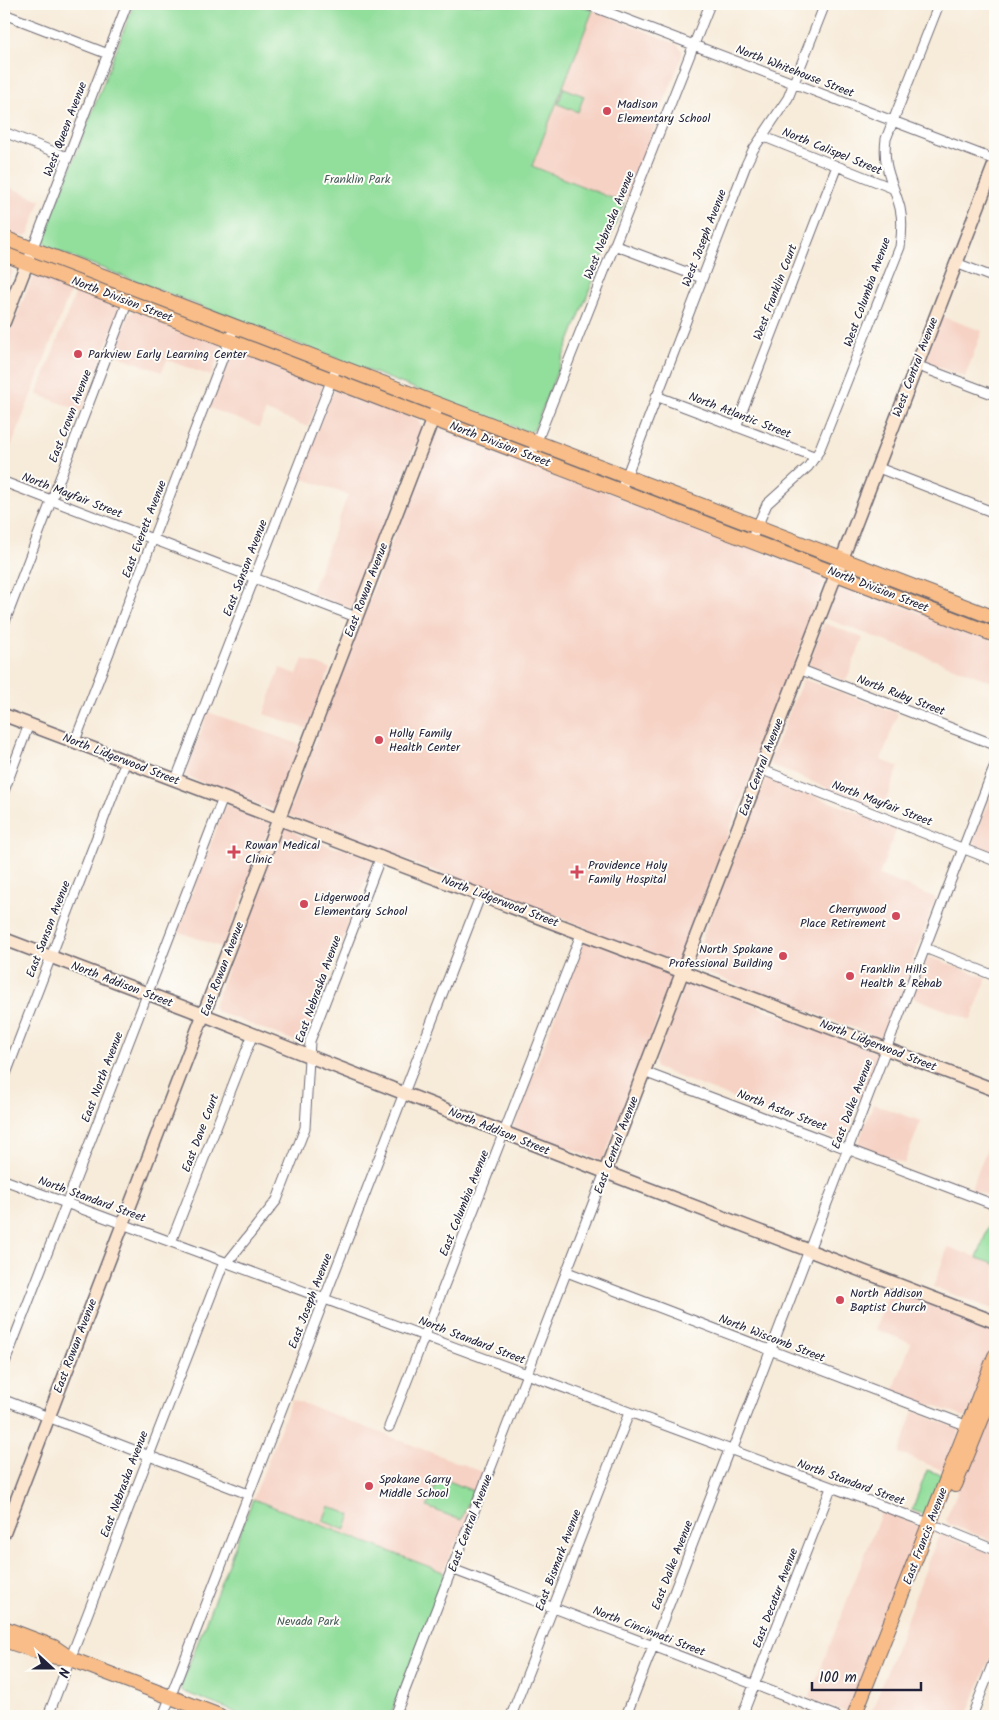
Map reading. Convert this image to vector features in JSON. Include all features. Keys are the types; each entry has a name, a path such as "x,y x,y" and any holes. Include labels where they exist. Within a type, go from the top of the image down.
{"main road":[{"name":"North Division Street","path":"4,238 995,618"},
{"name":"North Division Street","path":"4,254 836,572 995,635"},
{"name":"East Francis Avenue","path":"864,1716 935,1526 968,1426 995,1356"},
{"name":"East Francis Avenue","path":"854,1716 995,1386"},
{"path":"4,1628 54,1646 70,1659"},
{"path":"4,1640 51,1656 70,1659 220,1716"}],"street":[{"name":"West Queen Avenue","path":"27,263 127,4"},
{"name":"North Whitehouse Street","path":"586,4 596,6 995,161"},
{"name":"West Nebraska Avenue","path":"531,456 710,4"},
{"name":"West Joseph Avenue","path":"620,490 746,164 762,136 781,110 825,4"},
{"name":"West Columbia Avenue","path":"752,540 763,510 771,498 803,472 816,457 900,247 903,227 900,207 883,157 886,139 939,4"},
{"path":"4,14 108,54"},
{"path":"4,132 67,157"},
{"name":"North Calispel Street","path":"762,136 892,188"},
{"name":"West Central Avenue","path":"836,572 995,161"},
{"name":"West Franklin Court","path":"736,427 837,166"},
{"path":"614,245 702,278"},
{"path":"4,322 27,263"},
{"path":"956,263 995,278"},
{"name":"East Crown Avenue","path":"4,624 128,301"},
{"name":"East Everett Avenue","path":"75,741 235,326"},
{"path":"916,365 995,395"},
{"name":"East Sanson Avenue","path":"176,779 337,366"},
{"name":"North Atlantic Street","path":"656,396 816,457"},
{"name":"East Rowan Avenue","path":"4,1533 438,404"},
{"path":"876,467 995,513"},
{"name":"North Mayfair Street","path":"4,482 356,617"},
{"name":"East Central Avenue","path":"394,1716 528,1375 836,572"},
{"name":"North Ruby Street","path":"798,669 995,745"},
{"name":"North Lidgerwood Street","path":"4,715 683,970 995,1090"},
{"path":"4,791 29,724"},
{"name":"East Sanson Avenue","path":"4,1079 126,760"},
{"name":"East Dalke Avenue","path":"626,1716 770,1352 995,765"},
{"name":"North Mayfair Street","path":"760,770 995,860"},
{"name":"East North Avenue","path":"4,1365 223,798"},
{"name":"East Nebraska Avenue","path":"48,1716 225,1262 270,1212 305,1128 310,1041 381,856"},
{"name":"East Joseph Avenue","path":"162,1716 481,894"},
{"name":"East Columbia Avenue","path":"389,1428 582,932"},
{"name":"North Addison Street","path":"4,939 204,1014 505,1133 995,1322"},
{"path":"925,948 995,976"},
{"name":"East Dave Court","path":"171,1242 253,1034"},
{"name":"North Astor Street","path":"644,1072 995,1205"},
{"name":"North Standard Street","path":"4,1180 995,1550"},
{"name":"North Wiscomb Street","path":"567,1272 770,1352 968,1426"},
{"path":"4,1400 248,1494"},
{"name":"East Bismark Avenue","path":"511,1716 629,1413"},
{"name":"East Decatur Avenue","path":"742,1716 831,1488"},
{"name":"North Cincinnati Street","path":"452,1569 836,1716"},
{"path":"972,1716 995,1658"}],"shaded area":[{"name":"Madison Elementary School","path":"593,10 677,44 682,50 682,57 624,203 532,166"},
{"path":"4,185 41,200 29,233 25,236 18,236 4,231"},
{"path":"4,264 12,270 12,274 4,297"},
{"path":"39,274 72,287 4,466 4,339 15,320 31,280"},
{"name":"Parkview Early Learning Center","path":"77,289 119,306 120,309 81,411 37,394"},
{"path":"134,310 221,344 222,348 211,376 167,360 162,372 113,354 129,315"},
{"path":"941,316 982,331 965,377 929,363 926,360"},
{"path":"235,350 322,383 323,388 308,427 266,411 259,427 209,408 230,353"},
{"path":"337,388 418,419 422,428 354,605 351,608 311,593 348,495 299,477 331,395"},
{"path":"441,428 823,575 826,579 603,1161 514,1128 588,928 291,817 288,813 434,431"},
{"path":"842,583 995,641 995,683 825,618 836,587"},
{"path":"824,623 863,638 846,681 809,664"},
{"path":"303,659 330,669 307,729 264,714 280,668 297,674"},
{"path":"803,679 898,713 881,760 899,767 882,810 771,765 770,760"},
{"path":"208,712 301,745 276,809 271,809 185,776"},
{"path":"768,778 897,828 879,875 936,898 885,1035 881,1038 697,969 692,965 762,782"},
{"path":"995,785 995,853 977,846 974,840"},
{"path":"228,805 271,823 223,948 177,931 225,807"},
{"name":"Lidgerwood Elementary School","path":"282,827 290,827 298,835 335,848 345,848 373,860 342,942 338,946 314,1008 315,1015 305,1040 300,1043 216,1011 213,1007"},
{"path":"930,957 987,978 971,1020 912,997 927,959"},
{"path":"688,980 877,1052 877,1058 846,1137 838,1139 656,1068 655,1062 685,983"},
{"path":"873,1104 921,1121 904,1164 862,1147 858,1143"},
{"path":"989,1143 995,1145 995,1199 971,1189"},
{"path":"948,1247 995,1264 995,1310 933,1287"},
{"path":"891,1288 990,1328 995,1333 995,1343 971,1408 964,1417 893,1391 911,1343 875,1329"},
{"name":"Spokane Garry Middle School","path":"292,1399 485,1473 459,1540 455,1543 443,1572 253,1499"},
{"path":"995,1400 995,1542 948,1524 946,1519"},
{"path":"914,1411 960,1430 945,1471 899,1453"},
{"path":"884,1512 923,1527 851,1706 848,1710 843,1711 811,1699 810,1696 881,1513"},
{"path":"942,1534 995,1555 995,1646 967,1716 870,1716 937,1539"}],"green space":[{"name":"Franklin Park","path":"134,4 576,4 593,10 532,166 624,203 534,430 528,432 47,247 44,237"},
{"path":"564,88 584,96 578,112 558,104"},
{"path":"995,1211 995,1264 977,1258"},
{"path":"927,1470 942,1475 926,1515 912,1510"},
{"path":"439,1477 473,1491 461,1520 427,1507"},
{"name":"Nevada Park","path":"253,1499 443,1572 444,1579 390,1716 245,1716 182,1691 181,1686"},
{"path":"329,1506 351,1515 345,1530 323,1521"}],"place":[{"name":"Madison Elementary School","path":"607,111"},
{"name":"Parkview Early Learning Center","path":"78,354"},
{"name":"Holly Family Health Center","path":"379,740"},
{"name":"Rowan Medical Clinic","path":"234,852"},
{"name":"Providence Holy Family Hospital","path":"577,872"},
{"name":"Lidgerwood Elementary School","path":"304,904"},
{"name":"Cherrywood Place Retirement","path":"896,916"},
{"name":"North Spokane Professional Building","path":"783,956"},
{"name":"Franklin Hills Health & Rehab","path":"850,976"},
{"name":"North Addison Baptist Church","path":"840,1300"},
{"name":"Spokane Garry Middle School","path":"369,1486"}]}
